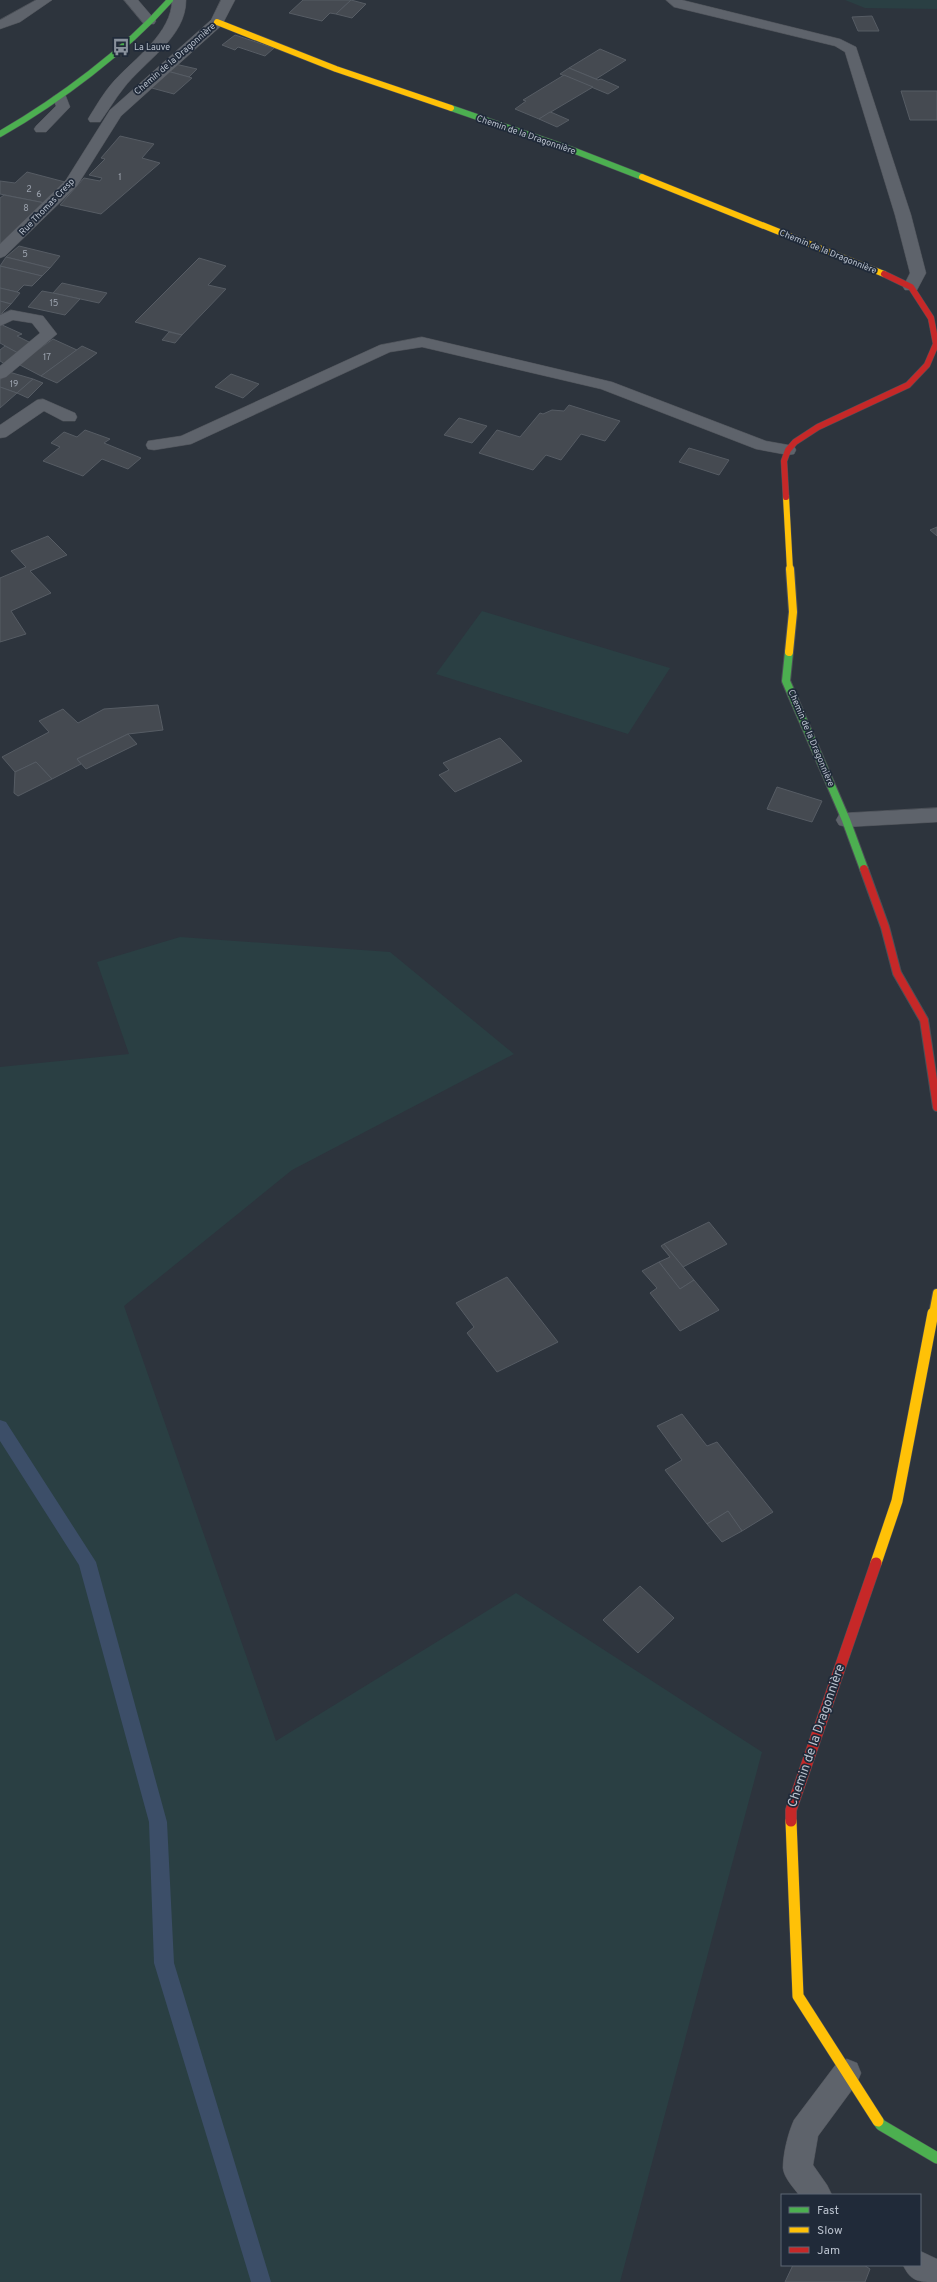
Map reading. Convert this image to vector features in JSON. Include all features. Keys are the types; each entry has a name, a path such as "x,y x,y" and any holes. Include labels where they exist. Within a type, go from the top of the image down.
{"street":[{"path":"0,25 16,19 45,0"},
{"path":"131,0 149,21"},
{"path":"0,134 60,97 121,48 163,9 170,0"},
{"name":"Chemin de la Dragonnière","path":"89,157 91,124 118,85 165,36 179,12 179,0"},
{"path":"217,22 228,0"},
{"path":"154,445 185,440 292,392 343,366 386,348 422,342 606,385 762,445 788,450 795,442 818,427 908,385 927,366 936,344 931,318 911,287 918,273 903,215 851,50 840,43 679,4 673,0"},
{"name":"Chemin de la Dragonnière","path":"89,157 115,112 217,22 336,69 570,149 877,271 911,287"},
{"path":"41,129 63,107 60,97"},
{"name":"Rue Thomas Cresp","path":"0,253 72,183 89,157"},
{"path":"0,321 11,315 37,319 48,334 0,374"},
{"path":"0,433 43,404 69,417"},
{"name":"Chemin de la Dragonnière","path":"788,450 784,461 793,612 786,680 846,820 885,927 897,973 924,1020 932,1039 937,1107"},
{"path":"846,820 937,816"},
{"name":"Chemin de la Dragonnière","path":"937,1294 897,1501 791,1810 798,1996 881,2125 937,2158"},
{"path":"816,2194 798,2169 804,2130 847,2073"},
{"path":"920,2266 937,2276"}],"green space":[{"path":"845,0 937,0 937,9 865,8"},
{"path":"482,611 670,668 628,734 436,674"},
{"path":"180,937 390,952 514,1054 292,1170 124,1306 276,1741 516,1593 762,1752 620,2282 0,2282 0,1067 129,1054 97,962"}],"building":[{"path":"303,0 351,0 336,14 330,13 322,21 289,13"},
{"path":"351,0 366,4 352,18 336,14"},
{"path":"872,16 879,31 858,31 852,17"},
{"path":"235,35 274,48 265,56 238,47 235,50 222,45"},
{"path":"600,49 626,60 596,79 569,68"},
{"path":"175,64 197,69 189,77 167,71"},
{"path":"569,68 619,87 608,94 560,74"},
{"path":"167,71 192,78 174,94 148,87"},
{"path":"564,75 593,87 539,119 515,109 526,101 523,100"},
{"path":"901,91 937,91 937,120 910,120"},
{"path":"550,112 569,120 557,127 539,119"},
{"path":"120,136 154,144 142,158 160,163 101,214 60,205 84,178 100,181 102,178 89,175 105,159 101,158"},
{"path":"27,172 65,182 45,203 0,194 0,181 15,183"},
{"path":"4,195 45,203 0,244 0,198"},
{"path":"19,246 60,256 50,268 6,257"},
{"path":"6,257 50,268 42,276 0,266"},
{"path":"199,258 226,266 208,285 226,289 182,335 135,322"},
{"path":"0,266 42,276 32,286 24,285 17,292 0,288"},
{"path":"62,283 107,293 99,303 53,293"},
{"path":"0,288 20,293 11,304 0,301"},
{"path":"42,291 80,299 65,315 28,307"},
{"path":"0,301 11,304 0,315"},
{"path":"0,324 22,334 17,336 31,343 18,353 0,343"},
{"path":"169,332 182,335 175,343 162,340"},
{"path":"53,339 77,350 41,376 18,364"},
{"path":"5,346 18,353 5,364 0,361 0,350"},
{"path":"82,346 97,353 57,383 41,376"},
{"path":"9,372 33,379 17,393 0,387 0,380"},
{"path":"231,374 259,384 243,398 215,387"},
{"path":"33,379 43,383 28,398 17,393"},
{"path":"0,387 17,393 0,408"},
{"path":"569,405 620,421 605,441 581,434 561,460 546,455 533,470 479,453 497,430 520,437 540,413 543,414 552,410 564,411"},
{"path":"459,418 487,426 472,443 444,435"},
{"path":"85,430 110,439 104,443 141,458 128,469 102,459 83,476 43,461 60,447 51,443 64,432 77,437"},
{"path":"689,448 729,460 719,475 679,462"},
{"path":"937,527 937,536 930,530"},
{"path":"48,536 67,555 30,571 51,593 11,611 26,634 0,642 0,578 26,567 11,551"},
{"path":"158,705 163,730 128,734 77,759 81,764 52,779 36,762 15,772 2,757 49,732 39,721 63,709 78,723 104,709"},
{"path":"128,734 137,744 86,769 77,759"},
{"path":"500,738 522,761 455,792 439,775 449,770 443,763"},
{"path":"36,762 52,779 18,796 14,793 15,772"},
{"path":"777,787 822,801 812,822 767,809"},
{"path":"709,1222 727,1244 683,1267 664,1244"},
{"path":"664,1244 694,1280 680,1289 659,1262 670,1257 661,1246"},
{"path":"659,1262 680,1289 694,1280 719,1310 680,1331 650,1293 657,1288 642,1271"},
{"path":"507,1277 558,1342 497,1372 467,1333 474,1327 456,1303"},
{"path":"682,1414 707,1446 717,1442 773,1512 742,1531 728,1511 707,1524 665,1470 682,1460 657,1426"},
{"path":"728,1511 742,1531 722,1542 707,1524"},
{"path":"640,1586 674,1618 638,1653 603,1620"},
{"path":"793,2266 866,2266 870,2269 865,2282 785,2282"}],"waterway":[{"path":"0,1427 87,1562 158,1822 164,1963 261,2282"}],"traffic: fast":[{"path":"0,134 52,102 84,78 146,24 170,0"},
{"path":"451,108 570,149 642,177"},
{"path":"789,652 786,681 846,820 864,869"},
{"path":"878,2121 881,2125 937,2158"}],"traffic: slow":[{"path":"217,22 336,69 451,108"},
{"path":"642,177 884,274"},
{"path":"786,497 793,612 789,652"},
{"path":"876,1563 897,1501 937,1293"},
{"path":"791,1821 798,1996 878,2121"}],"traffic: jam":[{"path":"786,497 784,461 788,450 795,442 818,427 908,385 927,365 936,344 931,318 911,287 884,274"},
{"path":"864,869 885,927 897,973 924,1020 937,1107"},
{"path":"791,1821 791,1810 876,1563"}],"place":[{"name":"La Lauve","path":"121,47"}]}
